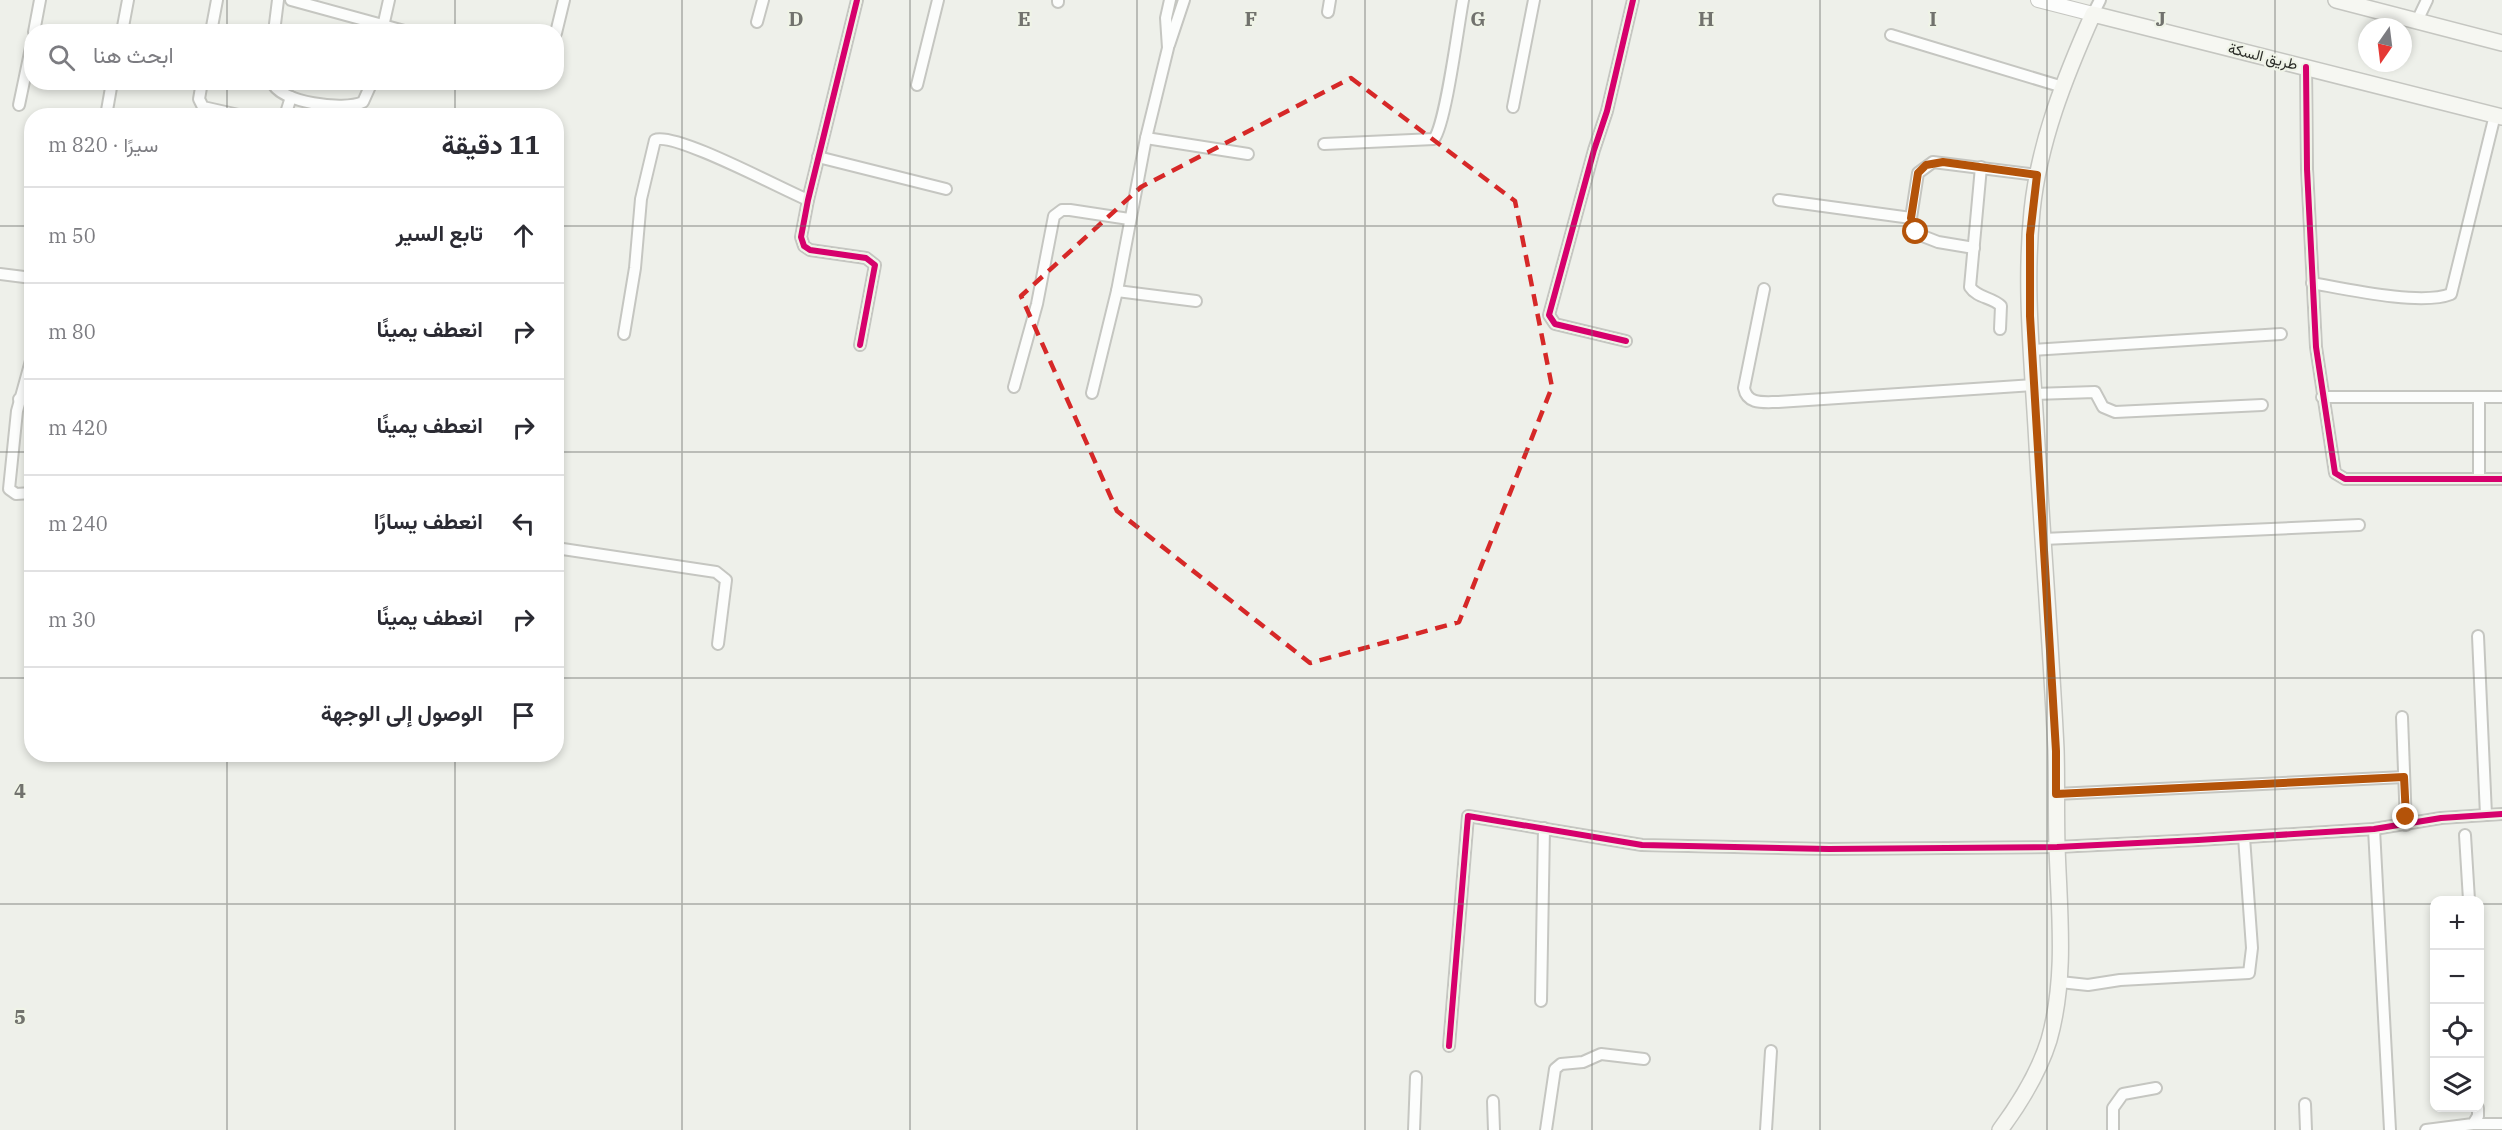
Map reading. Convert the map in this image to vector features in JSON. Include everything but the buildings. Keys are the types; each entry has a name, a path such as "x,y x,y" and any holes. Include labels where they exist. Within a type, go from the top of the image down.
{"main road":[{"path":"2336,0 2502,43"},
{"name":"طريق السكة","path":"2093,14 2499,116"},
{"path":"2000,1130 2037,1069 2049,1040 2060,982 2061,913 2057,848 2056,751 2034,390 2030,235 2037,175 2063,87 2093,14"}],"street":[{"path":"36,24 40,0"},
{"path":"124,24 128,0"},
{"path":"212,24 217,0"},
{"path":"275,24 278,0"},
{"path":"291,0 366,24"},
{"path":"383,24 389,0"},
{"path":"558,24 564,0"},
{"path":"757,22 763,0"},
{"path":"857,0 801,237 804,246 810,250 866,258 875,265 860,345"},
{"path":"917,85 938,0"},
{"path":"1168,48 1166,18 1170,0"},
{"path":"1092,393 1117,291 1146,138 1168,48 1184,0"},
{"path":"1328,12 1330,0"},
{"path":"1324,144 1434,139 1445,101 1463,0"},
{"path":"1513,107 1534,0"},
{"path":"1626,341 1555,324 1550,315 1594,150 1607,111 1633,0"},
{"path":"2038,0 2093,14 2100,0"},
{"path":"2417,21 2427,0"},
{"path":"1891,35 2063,87"},
{"path":"2306,66 2307,169 2312,283 2322,397 2334,470 2341,478 2502,479"},
{"path":"20,105 24,84"},
{"path":"107,108 111,90"},
{"path":"201,90 199,99 203,107 207,108"},
{"path":"277,90 280,94 340,108 353,107 363,102 370,90"},
{"path":"288,108 291,97"},
{"path":"2312,283 2432,298 2451,294 2499,116"},
{"path":"624,334 634,279 642,199 656,140 667,138 693,148 808,200"},
{"path":"1146,138 1248,154"},
{"path":"819,157 946,189"},
{"path":"1974,248 1925,238 1914,230 1911,218 1918,173 1926,165 1943,162 2037,175"},
{"path":"1981,167 1970,287 1975,293 2001,306 2000,329"},
{"path":"1779,200 1911,218"},
{"path":"1014,387 1037,304 1054,216 1062,210 1070,210 1129,219"},
{"path":"0,274 24,277"},
{"path":"1764,290 1744,388 1745,396 1750,399 1778,402 2034,390 2095,392 2103,407 2115,412 2262,405"},
{"path":"1117,291 1196,301"},
{"path":"2032,350 2281,334"},
{"path":"24,385 5,482 13,493 24,493"},
{"path":"2322,397 2502,398"},
{"path":"2479,397 2480,479"},
{"path":"20,399 24,399"},
{"path":"2043,539 2359,525"},
{"path":"564,549 716,572 726,580 718,644"},
{"path":"2478,636 2486,814"},
{"path":"2402,717 2406,825"},
{"path":"2056,794 2404,777"},
{"path":"1449,1046 1468,816 1590,838 1665,846 2057,848 2374,829 2441,818 2502,814"},
{"path":"1540,1001 1544,828"},
{"path":"2374,829 2390,1130"},
{"path":"2465,835 2469,896"},
{"path":"2060,982 2088,985 2120,980 2249,973 2252,948 2244,837"},
{"path":"1766,1130 1771,1051"},
{"path":"1546,1130 1555,1069 1561,1064 1583,1062 1601,1054 1644,1059"},
{"path":"1414,1130 1416,1077"},
{"path":"2113,1130 2114,1108 2123,1094 2156,1088"},
{"path":"1493,1101 1494,1130"},
{"path":"2305,1104 2306,1130"},
{"path":"2472,1124 2478,1112"},
{"path":"2426,1130 2472,1124 2502,1124"}],"highlighted area":[{"path":"1351,78 1515,201 1552,387 1459,622 1310,663 1117,511 1021,296 1141,187"}],"cycle path":[{"path":"857,0 801,237 804,246 810,250 866,258 875,265 860,345"},
{"path":"1626,341 1555,324 1549,315 1594,150 1607,111 1633,0"},
{"path":"2306,67 2307,169 2316,347 2335,473 2345,479 2502,479"},
{"path":"1449,1046 1468,816 1642,845 1829,849 2057,847 2198,840 2374,829 2441,818 2502,814"}],"route":[{"path":"1916,232 1911,218 1918,173 1926,165 1943,162 2037,175 2030,235 2030,316 2056,751 2056,794 2404,777 2406,817"}]}
